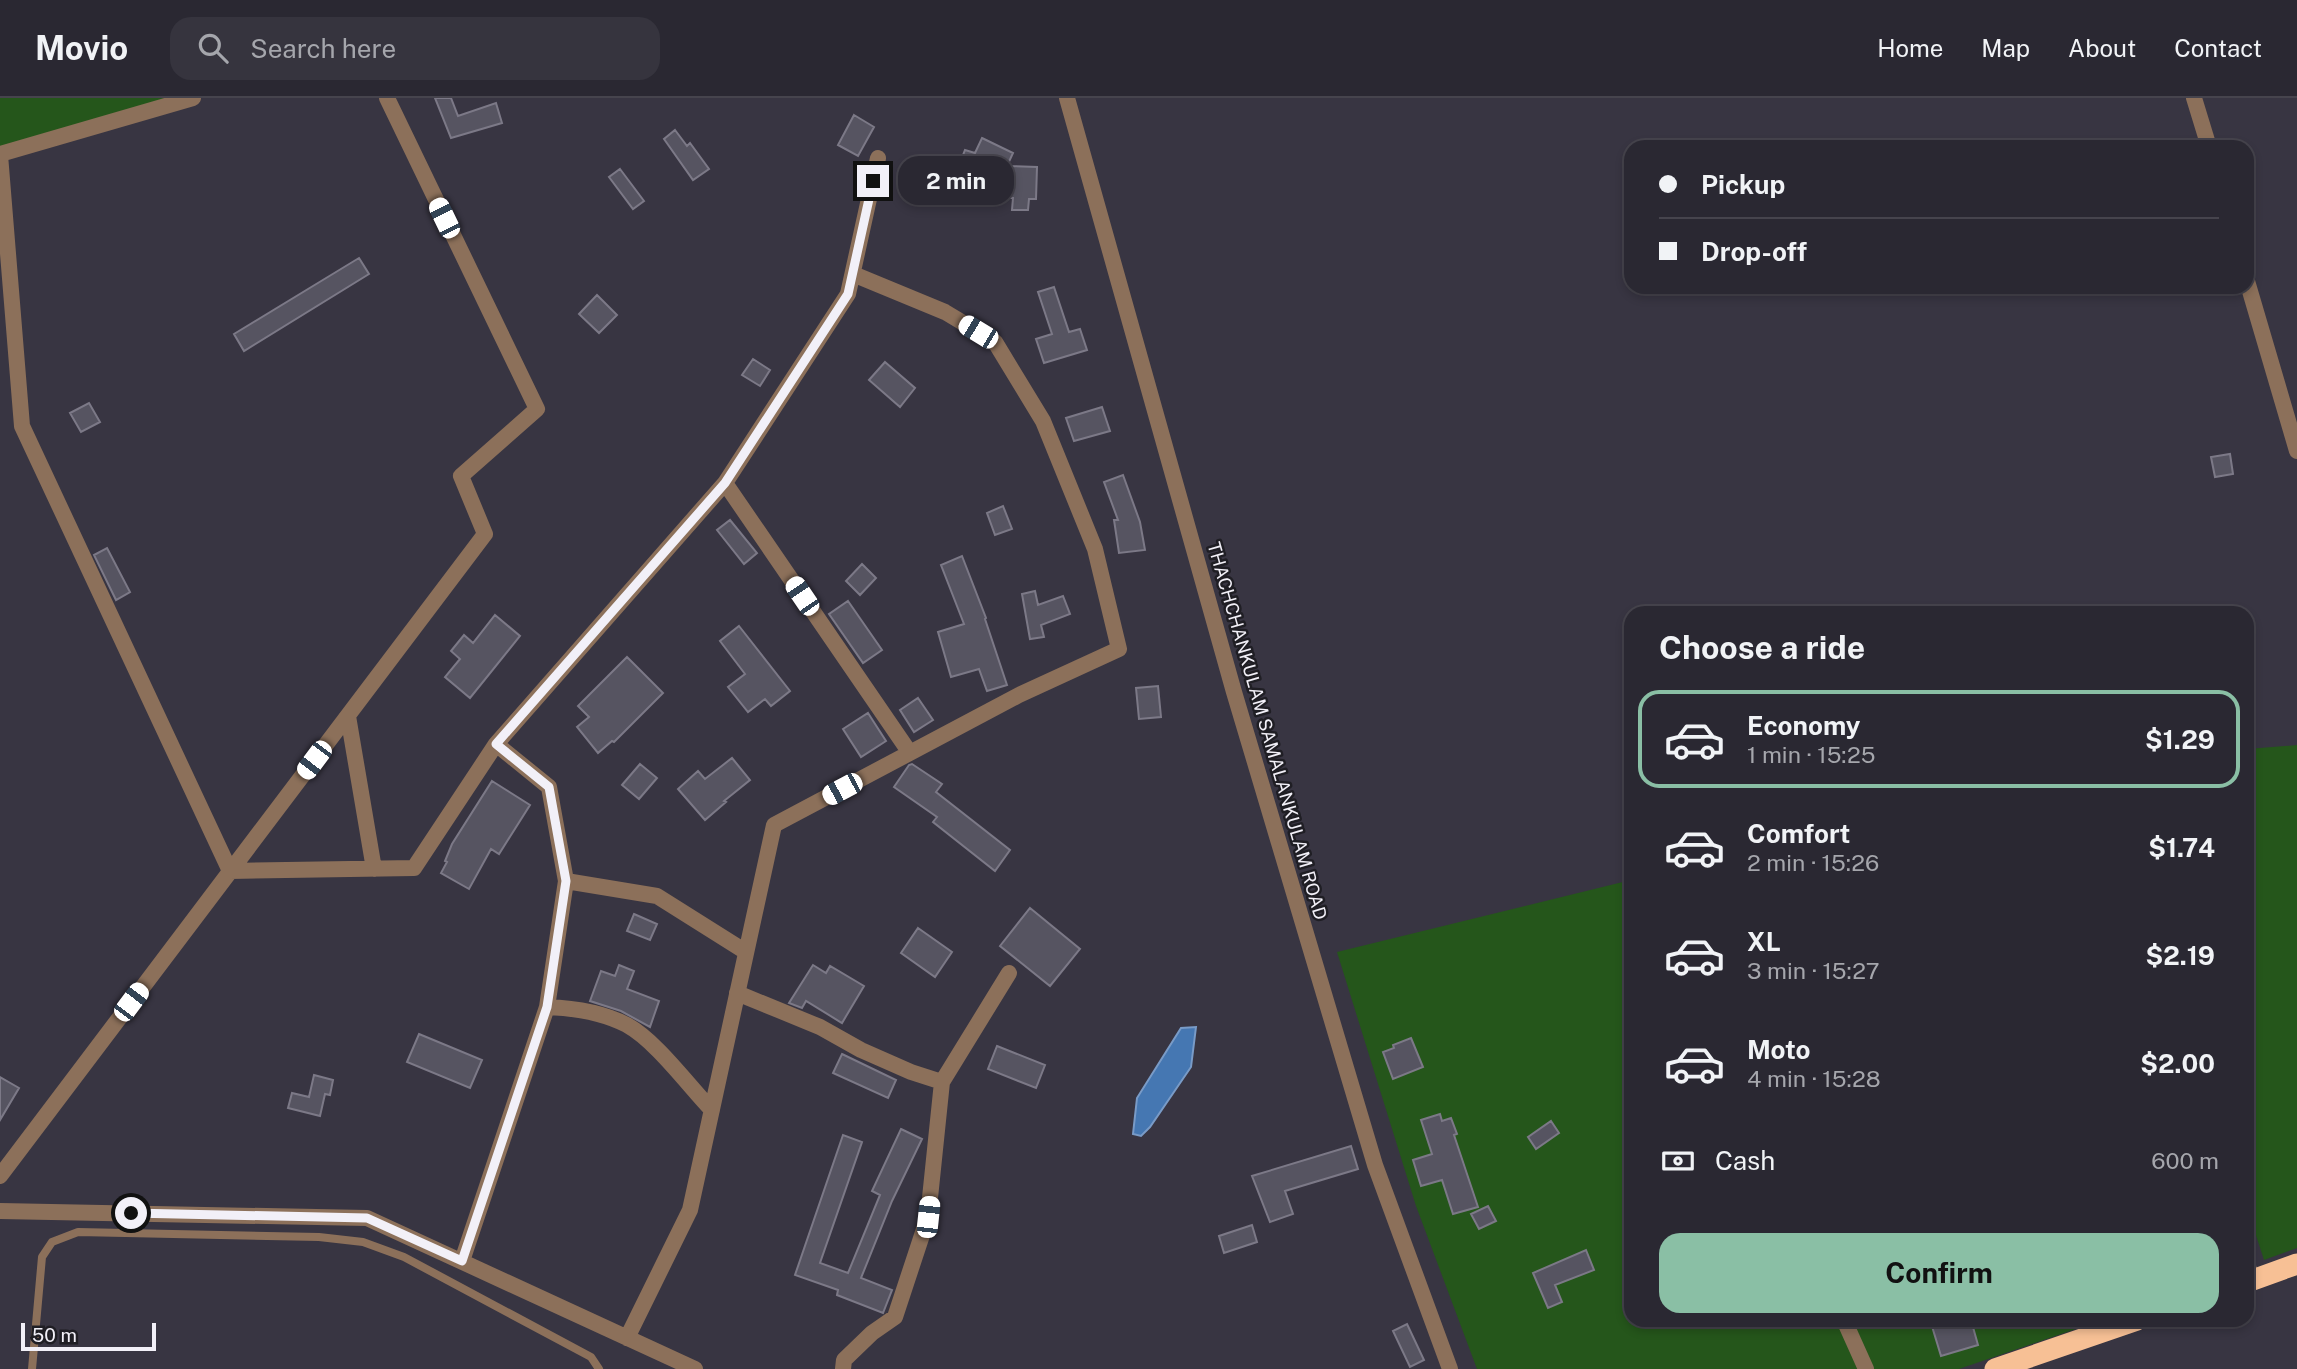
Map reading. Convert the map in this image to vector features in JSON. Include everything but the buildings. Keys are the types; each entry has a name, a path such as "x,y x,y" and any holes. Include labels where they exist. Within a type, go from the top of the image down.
{"highway":[{"path":"2254,1274 2297,1264"},
{"path":"1995,1369 2117,1327"}],"street":[{"path":"193,98 0,155 22,426 230,871"},
{"path":"0,1176 485,534 461,475 537,409 387,98"},
{"name":"THACHCHANKULAM SAMALANKULAM ROAD","path":"1067,98 1234,692 1371,1152 1450,1369"},
{"path":"2194,98 2207,140"},
{"path":"230,871 414,868 496,744 725,483 848,294 877,158"},
{"path":"627,1338 690,1210 774,825 1019,695 1119,649 1090,536 1043,421 995,342 945,312 853,274"},
{"path":"2251,294 2297,451"},
{"path":"725,483 910,753"},
{"path":"348,716 374,869"},
{"path":"462,1261 547,1007 566,881 549,787 496,744"},
{"path":"566,881 657,895 746,951"},
{"path":"843,1369 844,1360 872,1333 895,1317 928,1217 942,1082 1009,973"},
{"path":"737,993 820,1027 911,1072 942,1082"},
{"path":"547,1007 572,1008 626,1025 643,1037 712,1110"},
{"path":"0,1211 367,1218 695,1369"},
{"path":"1846,1327 1866,1369"}],"lane":[{"path":"32,1369 42,1257 52,1242 78,1232 319,1237 363,1242 404,1257 591,1357 599,1369"}],"green space":[{"path":"0,98 191,98 0,153"},
{"path":"2297,745 2297,1248 2264,1260 2254,1229 2254,748"},
{"path":"1624,882 1624,1327 2082,1327 1959,1369 1477,1369 1416,1206 1337,952"}],"water":[{"path":"1196,1027 1191,1067 1150,1127 1141,1136 1133,1134 1137,1098 1181,1028"}],"route":[{"path":"131,1213 367,1218 462,1261 547,1007 566,881 549,787 496,744 725,483 848,294 873,181"}]}
